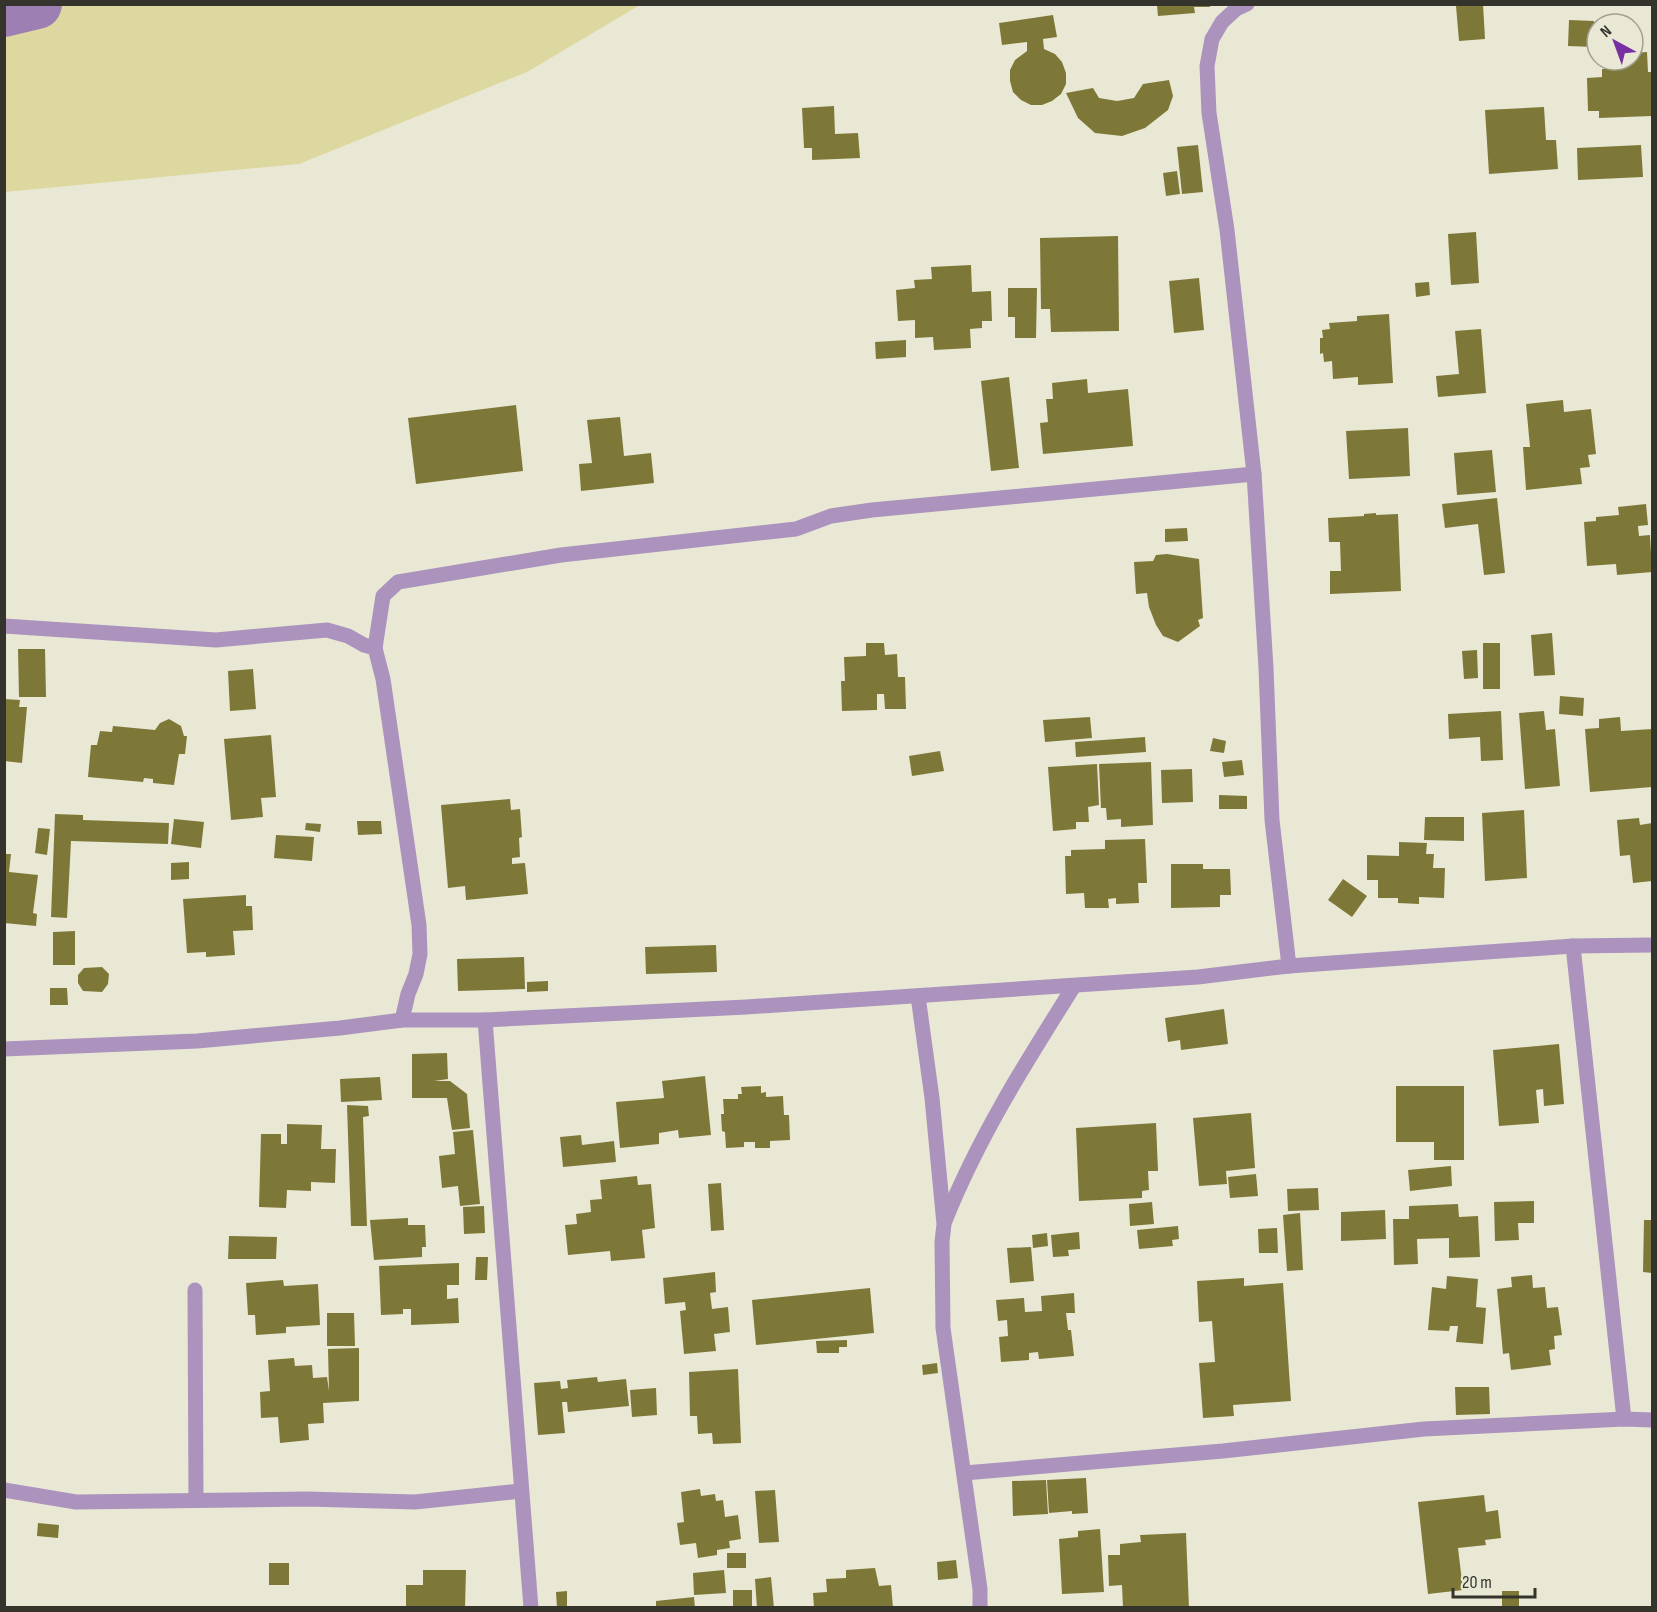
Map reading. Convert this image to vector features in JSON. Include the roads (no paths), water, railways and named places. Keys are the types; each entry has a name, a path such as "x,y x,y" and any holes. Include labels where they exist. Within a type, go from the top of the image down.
{"street":[{"path":"1247,4 1236,9 1222,22 1212,39 1207,66 1209,113 1227,230 1254,474 1266,668 1272,820 1289,966"},
{"path":"402,1020 420,954 419,925 383,679 375,648 383,596 398,582 561,555 796,529 831,516 872,510 1254,474"},
{"path":"4,626 216,640 327,630 375,648"},
{"path":"4,1049 197,1041 402,1020 485,1020 746,1007 1198,977 1289,966 1573,946 1653,945"},
{"path":"1573,946 1624,1419"},
{"path":"944,1224 974,1157 1018,1075 1074,986"},
{"path":"918,996 932,1098 944,1224 942,1242 943,1328 980,1589 980,1608"},
{"path":"485,1020 531,1608"},
{"path":"195,1290 196,1500"},
{"path":"964,1473 1223,1451 1424,1430 1624,1419 1653,1420"},
{"path":"4,1490 76,1502 306,1499 415,1502 522,1491"}],"waterway":[{"path":"4,12 37,4"}]}
